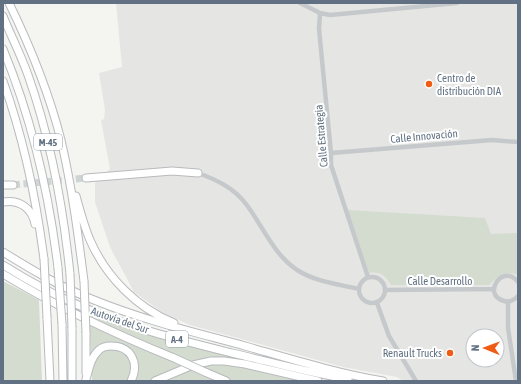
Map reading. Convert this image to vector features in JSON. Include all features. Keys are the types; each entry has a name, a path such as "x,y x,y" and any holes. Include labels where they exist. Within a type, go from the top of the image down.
{"highway":[{"path":"9,3 20,26 47,94 60,138 68,174 84,282 86,380"},
{"name":"M-45","path":"3,16 37,100 60,191 70,274 72,380"},
{"name":"M-45","path":"3,49 16,80 36,149 47,195 58,268 62,324 63,380"},
{"path":"3,81 24,148 35,195 44,259 50,380"},
{"path":"86,178 172,171 198,173"},
{"path":"68,174 90,240 100,260 111,276 141,305 167,320 200,334"},
{"path":"3,185 13,185"},
{"path":"3,202 12,201 21,204 28,209 34,217 44,259"},
{"path":"3,252 34,271 93,300 158,322 200,334 334,371 383,381"},
{"name":"Autovía del Sur","path":"3,265 78,306 126,324 270,362 330,376 362,381"},
{"name":"Autovía del Sur","path":"3,274 95,324 226,381"},
{"path":"86,380 93,357 98,350 107,346 116,346 127,350 133,358 135,371 131,381"},
{"path":"155,381 193,365 211,361 224,361 245,364 318,381"}],"street":[{"path":"300,3 320,13 330,15 456,3"},
{"name":"Calle Estrategia","path":"320,13 331,165 368,277"},
{"name":"Calle Innovación","path":"331,153 492,140 518,142"},
{"path":"198,173 218,180 233,191 246,204 282,258 297,270 317,280 359,289"},
{"path":"518,282 512,277 504,276 496,281 494,290 500,300 508,302 516,299 518,296"},
{"path":"368,277 382,279 385,284 386,290 384,297 377,303 371,303 363,299 360,294 359,289 363,279 368,277"},
{"name":"Calle Desarrollo","path":"386,290 494,290"},
{"path":"508,302 508,328 516,381"},
{"path":"377,303 389,336 416,381"}],"shaded area":[{"path":"116,3 518,3 518,381 403,381 397,377 343,367 190,325 163,313 134,292 110,247 95,202 95,183 110,169 101,120 104,119 105,110 99,73 122,67"},
{"path":"348,210 485,218 491,234 518,233 518,275 509,273 502,275 489,285 391,285 382,275 369,273"},
{"path":"3,281 39,300 42,381 3,381"},
{"path":"89,312 256,361 317,381 92,381"}],"tunnel":[{"path":"13,185 86,178"}],"place":[{"name":"Centro de distribución DIA","path":"429,84"},
{"name":"Renault Trucks","path":"450,353"}]}
